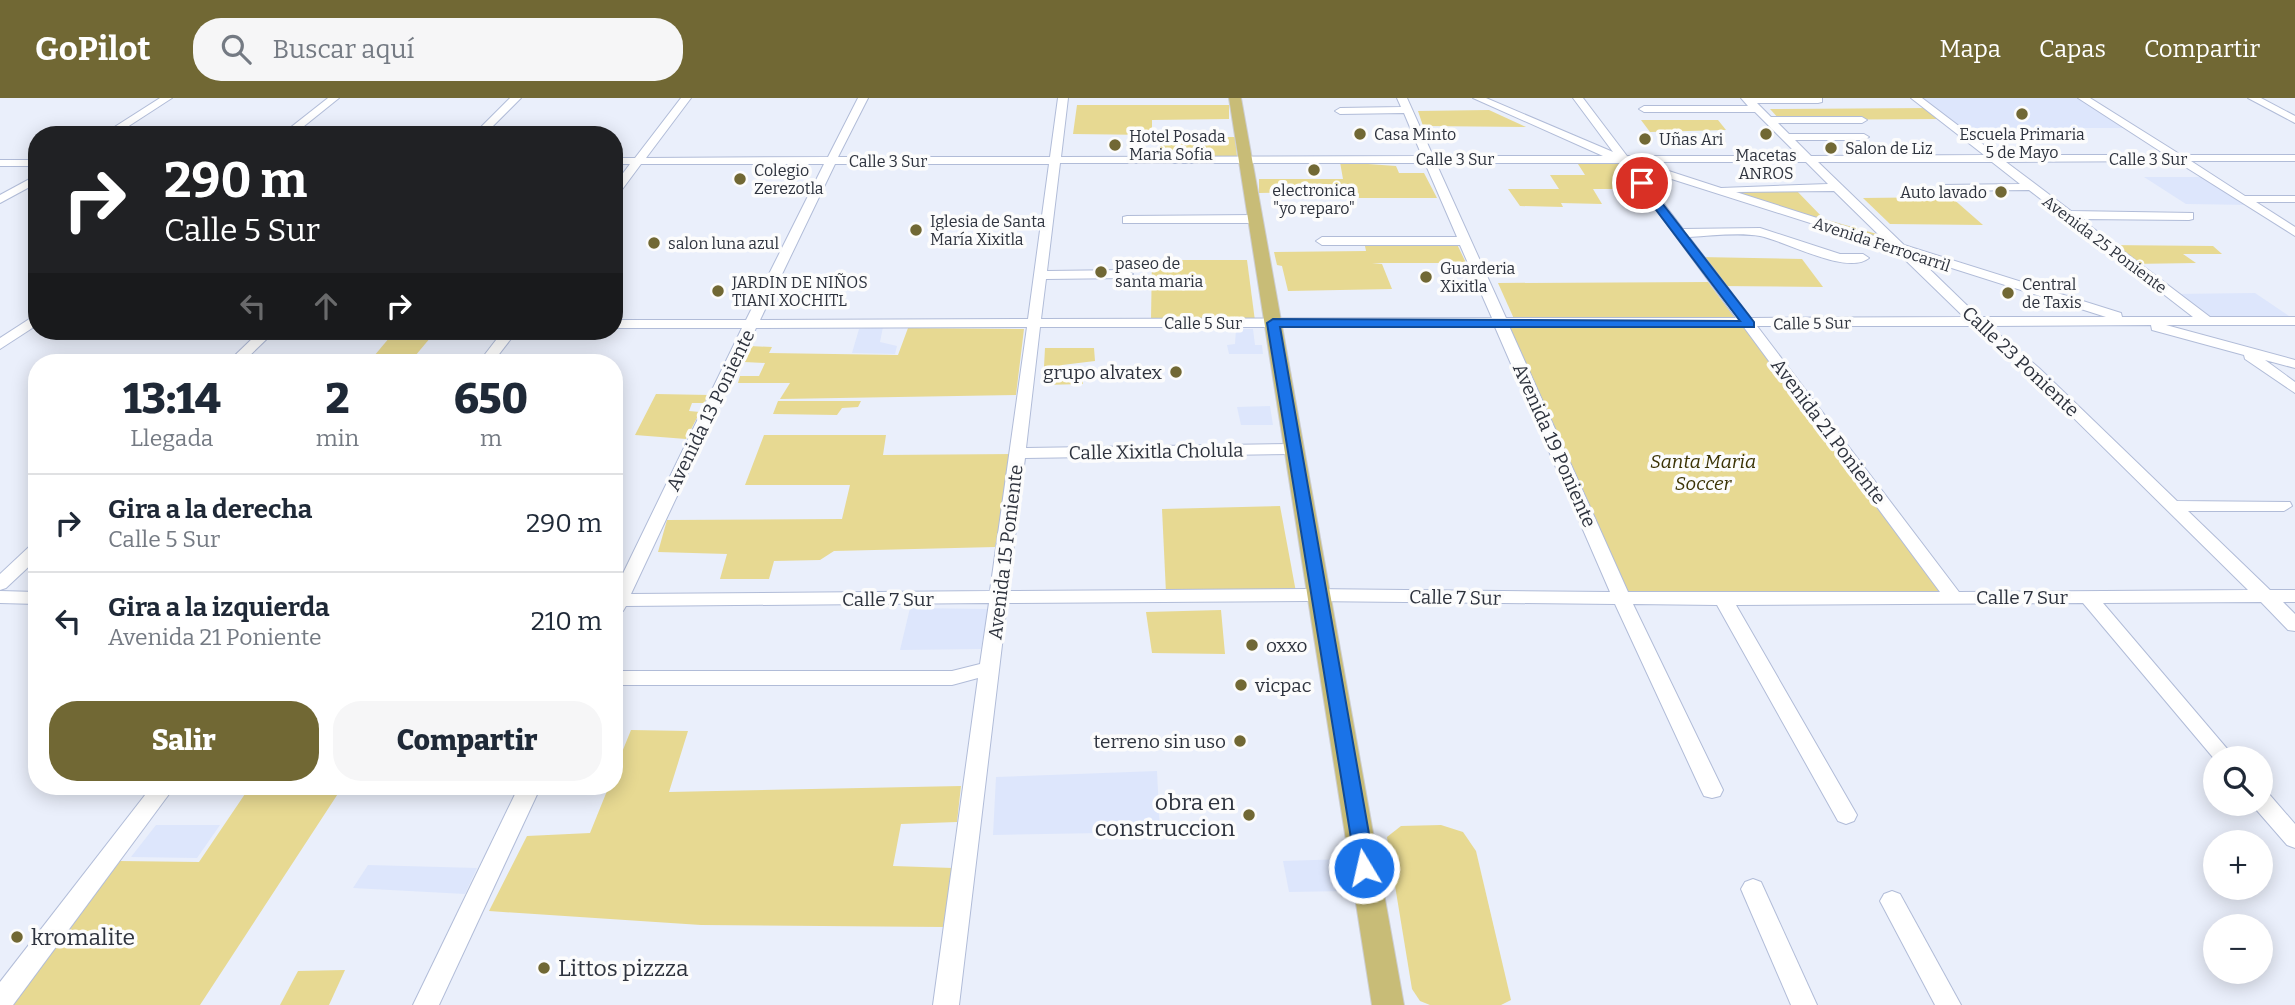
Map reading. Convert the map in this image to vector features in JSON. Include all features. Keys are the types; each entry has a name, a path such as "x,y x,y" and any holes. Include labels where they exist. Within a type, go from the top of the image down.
{"main road":[{"path":"1235,98 1388,1005"}],"street":[{"path":"122,126 167,98"},
{"path":"298,126 334,98"},
{"path":"487,126 516,98"},
{"path":"623,181 686,98"},
{"name":"Avenida 13 Poniente","path":"623,589 863,98"},
{"name":"Avenida 15 Poniente","path":"946,1005 1063,98"},
{"name":"Avenida Ferrocarril","path":"1478,98 1622,160 1905,252 2135,321 2295,364"},
{"name":"Avenida 21 Poniente","path":"1578,98 1622,160 1681,233 1953,596"},
{"name":"Avenida 25 Poniente","path":"1916,98 2295,389"},
{"path":"2083,98 2295,232"},
{"path":"2253,98 2295,120"},
{"path":"1748,99 1818,100"},
{"name":"Calle 23 Poniente","path":"1748,99 1975,321 2034,371 2295,625"},
{"path":"1340,111 1405,104"},
{"name":"Avenida 19 Poniente","path":"1405,104 1622,598 1712,790"},
{"path":"1644,109 1758,109"},
{"path":"1770,120 1862,120"},
{"path":"1787,137 1864,138"},
{"name":"Calle 3 Sur","path":"623,161 2295,158"},
{"path":"0,163 28,163"},
{"path":"0,200 28,183"},
{"path":"1712,189 1839,187"},
{"path":"1942,188 2029,187"},
{"path":"2243,199 2295,199"},
{"path":"2066,215 2189,216"},
{"path":"1127,220 1255,219"},
{"path":"1681,233 1760,232 1839,258 1863,258"},
{"path":"1322,240 1465,241"},
{"path":"1040,275 1126,274"},
{"name":"Calle 5 Sur","path":"623,324 2295,321"},
{"path":"0,326 28,323"},
{"path":"0,345 28,326"},
{"path":"244,354 258,340"},
{"path":"492,354 503,340"},
{"name":"Calle Xixitla Cholula","path":"1018,453 1294,449"},
{"path":"2173,506 2284,506"},
{"path":"0,584 28,558"},
{"name":"Calle 7 Sur","path":"623,603 1319,595 1723,599 2295,596"},
{"path":"0,597 28,598"},
{"path":"2088,597 2215,746"},
{"path":"1723,599 1846,815"},
{"path":"623,678 952,678 990,668"},
{"path":"952,678 987,691"},
{"path":"0,1002 157,795"},
{"path":"426,1005 526,795"},
{"path":"2273,814 2295,839"},
{"path":"1753,889 1804,1005"},
{"path":"1892,901 1948,1005"}],"shaded area":[{"name":"Escuela Primaria 5 de Mayo","path":"1916,98 2083,98 2130,128 1954,128"},
{"path":"2144,177 2206,177 2252,205 2186,204"},
{"path":"2255,293 2295,320 2206,321 2170,294"},
{"path":"883,327 880,342 897,346 895,354 852,353 859,329"},
{"path":"1236,329 1253,329 1255,345 1262,345 1263,354 1229,354 1227,345 1235,344"},
{"path":"1270,406 1273,425 1241,425 1237,407"},
{"path":"910,608 988,609 981,649 900,650"},
{"path":"1157,771 1160,832 993,835 996,777"},
{"path":"156,825 220,825 197,858 131,857"},
{"path":"1344,859 1346,891 1289,892 1283,861"},
{"path":"368,865 477,868 465,894 353,888"}],"green space":[{"path":"1077,105 1229,105 1229,119 1152,120 1152,135 1073,134"},
{"path":"1929,108 1943,119 1780,120 1770,109"},
{"path":"1489,110 1526,127 1423,126 1418,111"},
{"path":"1641,120 1718,120 1726,130 1650,132"},
{"path":"1160,137 1235,137 1237,157 1161,157"},
{"path":"1340,162 1396,166 1399,173 1424,173 1437,198 1349,198 1348,192 1259,193 1259,179 1343,179"},
{"path":"1578,164 1618,164 1637,189 1593,189 1602,204 1561,203 1563,207 1520,206 1508,189 1559,189 1550,175 1585,175"},
{"path":"1794,188 1824,219 1891,238 1905,252 1712,189"},
{"path":"1951,197 1983,225 1890,224 1863,198"},
{"path":"1364,241 1456,242 1466,263 1372,263 1382,264 1392,289 1288,291 1282,266 1277,265 1274,252 1366,251"},
{"path":"2106,245 2213,246 2222,254 2183,254 2196,263 2131,264"},
{"path":"1699,257 1802,259 1823,287 1721,286"},
{"path":"1152,260 1247,260 1255,321 1151,319"},
{"path":"1708,282 1737,321 1515,321 1498,283"},
{"name":"Santa Maria Soccer","path":"1502,324 1750,324 1953,596 1622,598"},
{"path":"908,328 1024,329 1016,395 780,399 790,383 738,383 740,376 759,376 765,363 744,362 750,346 772,347 769,353 898,355"},
{"path":"387,340 428,340 417,354 376,354"},
{"path":"1045,348 1094,348 1095,361 1062,365 1062,370 1082,370 1083,384 1043,385"},
{"path":"656,394 709,395 704,403 692,403 689,411 700,412 686,439 635,435"},
{"path":"778,401 861,401 858,407 842,408 837,415 773,414"},
{"path":"764,435 886,435 883,455 1015,454 995,547 834,551 820,560 774,561 769,579 720,579 727,554 658,552 667,520 842,519 850,485 745,485"},
{"path":"1280,506 1296,592 1166,593 1162,509"},
{"path":"1221,610 1225,654 1152,653 1146,612"},
{"path":"631,730 688,731 669,792 961,786 957,822 901,824 893,866 953,868 943,927 701,925 489,911 527,836 590,833 605,795 623,795 623,750"},
{"path":"244,795 337,795 200,1005 11,1005 120,861 199,862"},
{"path":"1441,825 1463,832 1476,851 1511,1000 1501,1005 1430,1005 1420,1001 1412,989 1387,837 1401,826"},
{"path":"345,970 329,1005 280,1005 298,971"}],"place":[{"name":"Escuela Primaria 5 de Mayo","path":"2022,114"},
{"name":"Casa Minto","path":"1360,134"},
{"name":"Macetas ANROS","path":"1766,134"},
{"name":"Uñas Ari","path":"1645,139"},
{"name":"Hotel Posada Maria Sofia","path":"1115,145"},
{"name":"Salon de Liz","path":"1831,148"},
{"name":"electronica \"yo reparo\"","path":"1314,170"},
{"name":"Colegio Zerezotla","path":"740,179"},
{"name":"Auto lavado","path":"2001,192"},
{"name":"Iglesia de Santa María Xixitla","path":"916,230"},
{"name":"salon luna azul","path":"654,243"},
{"name":"paseo de santa maria","path":"1101,272"},
{"name":"Guarderia Xixitla","path":"1426,277"},
{"name":"JARDIN DE NIÑOS TIANI XOCHITL","path":"718,291"},
{"name":"Central de Taxis","path":"2008,293"},
{"name":"grupo alvatex","path":"1176,372"},
{"name":"oxxo","path":"1252,645"},
{"name":"vicpac","path":"1241,685"},
{"name":"terreno sin uso","path":"1240,741"},
{"name":"obra en construccion","path":"1249,815"},
{"name":"kromalite","path":"17,937"},
{"name":"Littos pizzza","path":"544,968"}],"route":[{"path":"1364,868 1273,323 1750,324 1642,183"}]}
